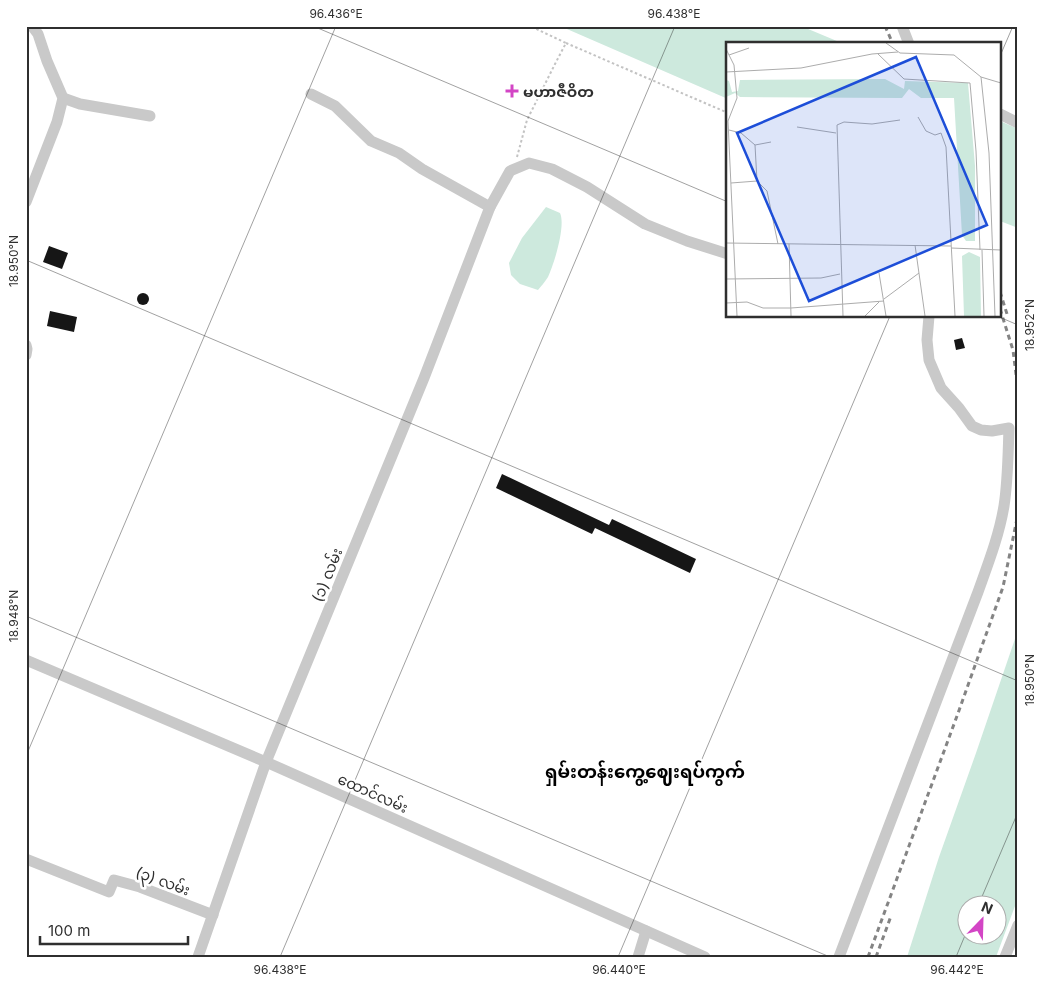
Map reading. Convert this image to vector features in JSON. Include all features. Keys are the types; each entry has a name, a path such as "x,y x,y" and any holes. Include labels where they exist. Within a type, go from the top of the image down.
{"street":[{"path":"26,202 57,122 63,98 38,34 32,26"},
{"path":"902,26 908,42"},
{"path":"311,94 335,106 371,141 399,153 422,169 490,208"},
{"path":"63,98 80,104 150,116"},
{"path":"1002,115 1018,123"},
{"path":"513,169 529,163 552,169 587,187 645,224 686,241 726,253"},
{"name":"(၁) လမ်း","path":"198,957 266,762 424,378 490,208 510,171 513,169"},
{"path":"839,957 978,592 996,539 1004,506 1008,472 1009,428 992,431 981,430 972,426 941,388 929,360 927,340 929,318"},
{"path":"26,345 26,355"},
{"name":"ထောင်လမ်း","path":"26,660 266,762 705,957"},
{"name":"(၃) လမ်း","path":"26,859 109,892 114,880 140,887 213,915"},
{"path":"1005,957 1018,925"},
{"path":"638,957 646,931"}],"path":[{"path":"530,26 726,112"},
{"path":"513,169 527,120 566,43"}],"shaded area":[{"path":"560,26 801,26 839,42 726,42 726,98"},
{"path":"1002,122 1018,129 1018,228 1002,222"},
{"path":"546,207 560,213 562,227 556,254 547,279 538,290 520,284 511,275 509,263 522,238"},
{"path":"1018,630 1018,898 1006,930 1006,896 956,896 956,946 1000,946 996,957 907,957 939,857"}],"building":[{"path":"49,246 68,253 62,269 43,262"},
{"path":"141,293 145,293 149,299 145,305 141,305 137,301 137,297"},
{"path":"50,311 77,317 74,332 47,326"},
{"path":"962,338 965,348 956,350 954,340"},
{"path":"502,474 609,525 612,519 696,559 690,573 595,528 592,534 496,488"}],"railway":[{"path":"885,26 892,42"},
{"path":"1002,298 1007,314"},
{"path":"1002,315 1013,350 1018,390"},
{"path":"868,957 1003,587 1018,514"},
{"path":"876,957 891,916"}],"place":[{"name":"မဟာဇီဝိတ","path":"512,91"}],"district":[{"name":"ရှမ်းတန်းကွေ့ဈေးရပ်ကွက်","path":"645,771"}]}
